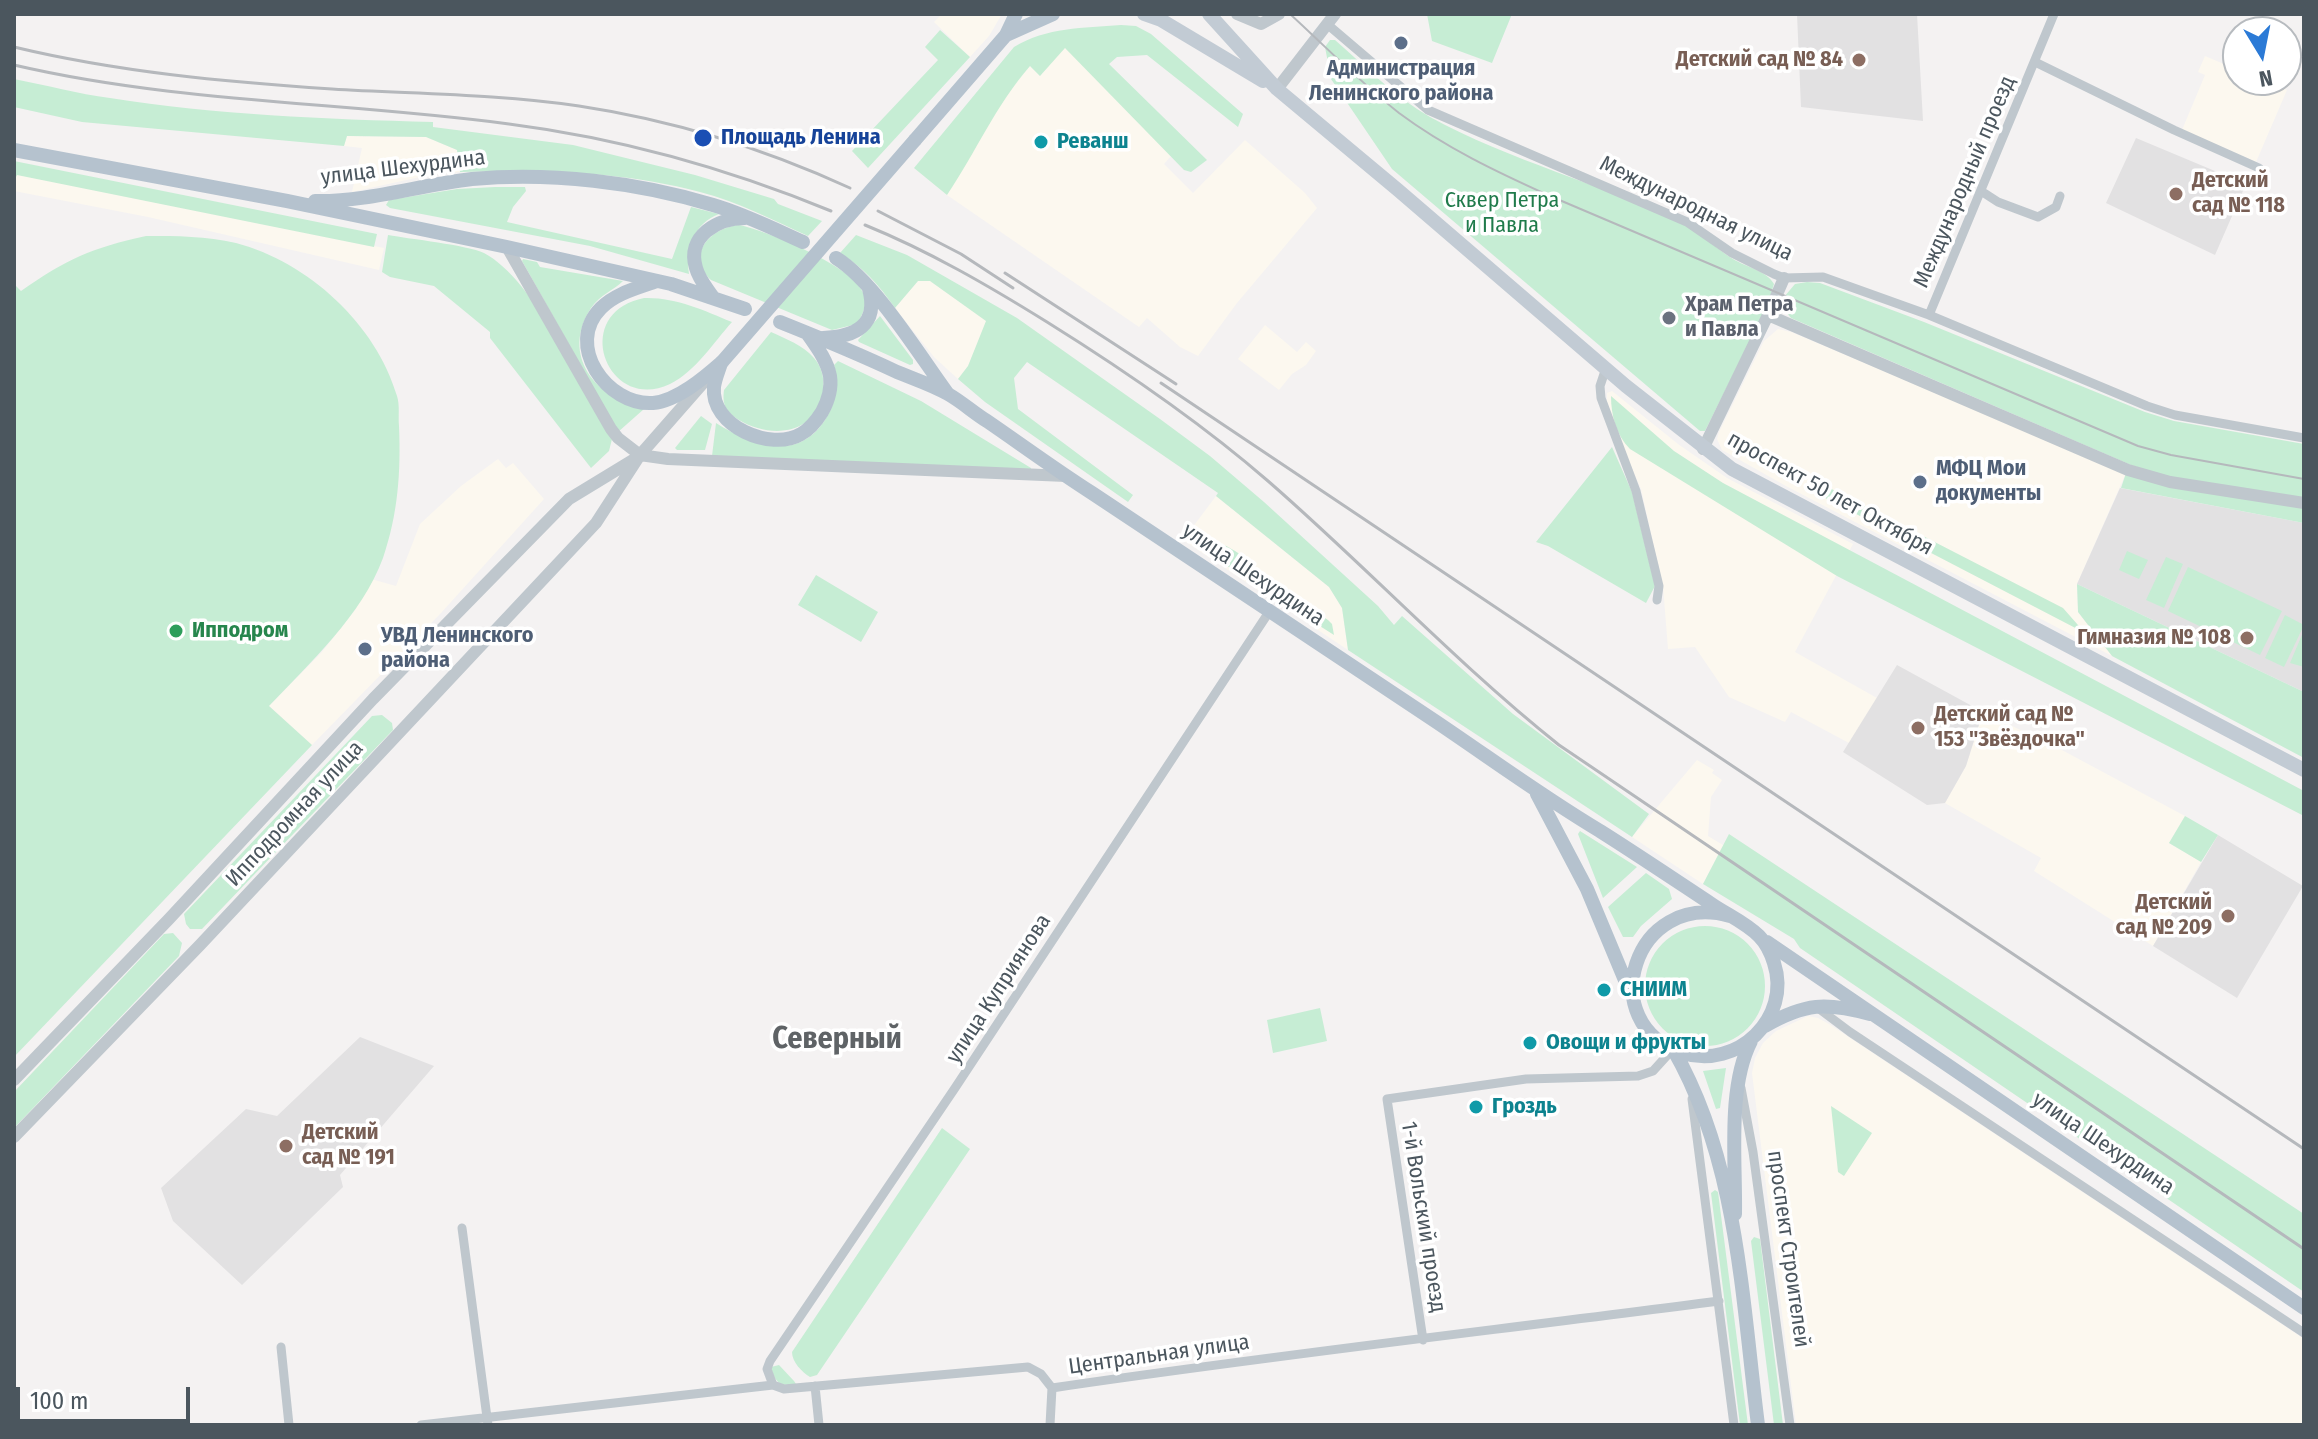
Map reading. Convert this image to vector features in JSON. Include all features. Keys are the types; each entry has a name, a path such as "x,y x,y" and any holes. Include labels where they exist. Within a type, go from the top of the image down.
{"main road":[{"path":"657,280 617,296 597,311 590,328 588,349 598,376 626,398 654,403 701,381 722,362 1006,35 1016,14"},
{"path":"1006,35 1053,14"},
{"name":"проспект 50 лет Октября","path":"1144,14 1161,20 1277,89"},
{"name":"проспект 50 лет Октября","path":"1209,14 1277,89 1703,449 1732,469 2304,770"},
{"name":"улица Шехурдина","path":"14,150 287,201 507,247 657,280 745,309"},
{"name":"улица Шехурдина","path":"287,201 339,201 472,179 605,182 687,198 749,218 803,242"},
{"path":"386,193 377,203 377,211 391,225"},
{"path":"712,296 697,271 694,254 699,243 714,224 730,218 749,218"},
{"name":"улица Шехурдина","path":"836,258 868,286 949,394"},
{"path":"823,338 848,335 864,325 871,310 868,286"},
{"name":"улица Шехурдина","path":"780,322 949,394 1534,790 1730,916"},
{"path":"722,362 714,386 715,399 723,418 733,426 765,438 795,437 816,422 828,400 830,389 827,366 807,333"},
{"name":"улица Шехурдина","path":"1534,790 1587,889 1632,997"},
{"path":"1765,1026 1775,1003 1778,979 1771,953 1760,937 1730,916 1711,912 1692,913 1673,919 1657,930 1645,944 1636,962 1632,997 1648,1029 1673,1049 1685,1054 1709,1057 1731,1052 1751,1040 1765,1026 1814,1005"},
{"name":"улица Шехурдина","path":"1760,937 2304,1308"},
{"name":"улица Шехурдина","path":"1814,1005 1878,1017"},
{"name":"проспект Строителей","path":"1734,1234 1740,1079 1743,1059 1751,1040"},
{"name":"проспект Строителей","path":"1673,1049 1689,1078 1709,1133 1734,1234 1758,1425"}],"street":[{"path":"1237,14 1261,24 1279,14"},
{"name":"Международный проезд","path":"1929,315 2054,14"},
{"path":"1277,89 1331,19"},
{"name":"Международная улица","path":"1331,19 1428,110 1687,222 1732,253 1784,278 1823,277 1929,315 2175,415 2304,438"},
{"name":"Международный проезд","path":"2035,62 2259,168"},
{"path":"1981,191 1998,202 2038,217 2056,207 2060,196"},
{"path":"507,247 611,429 640,455 1066,476"},
{"path":"1703,449 1784,278"},
{"path":"1768,315 2128,470 2170,482 2304,503"},
{"path":"640,455 722,362"},
{"path":"1606,368 1600,386 1601,398 1636,491 1659,586 1657,600"},
{"name":"Ипподромная улица","path":"14,1080 373,699 569,499 640,455"},
{"name":"Ипподромная улица","path":"14,1137 200,945 602,516 640,455"},
{"name":"улица Куприянова","path":"773,1385 767,1369 770,1361 955,1088 1269,612"},
{"path":"1814,1005 1850,1032 2304,1333"},
{"name":"1-й Вольский проезд","path":"1423,1340 1387,1099 1526,1079 1638,1076 1653,1071 1673,1049"},
{"name":"проспект Строителей","path":"1689,1078 1734,1425"},
{"name":"проспект Строителей","path":"1740,1079 1753,1152 1790,1425"},
{"path":"462,1228 488,1421"},
{"name":"Центральная улица","path":"421,1425 488,1421 773,1385 784,1389 1028,1367 1041,1374 1052,1388 1228,1362 1719,1301"},
{"path":"281,1347 289,1425"},
{"path":"815,1386 819,1425"},
{"path":"1050,1425 1052,1388"}],"shaded area":[{"path":"942,14 1002,14 989,36 970,57 934,22"},
{"name":"Детский сад № 84","path":"1797,14 1917,14 1923,121 1801,107"},
{"path":"1065,47 1171,156 1164,164 1193,193 1245,140 1305,193 1317,208 1237,303 1198,356 1180,347 1147,318 1139,327 947,195 996,111 1018,80 1030,66 1040,76"},
{"path":"2205,56 2222,63 2222,96 2284,96 2256,162 2182,130 2205,75 2198,72"},
{"path":"347,136 426,137 457,150 460,172 429,175 352,192 362,148 344,146"},
{"name":"Детский сад № 118","path":"2136,138 2246,184 2215,255 2106,203"},
{"path":"16,174 384,248 379,270 148,217 14,191"},
{"path":"918,281 930,281 987,321 968,366 958,379 934,357 895,308"},
{"path":"1265,325 1297,352 1306,342 1316,351 1279,390 1238,359"},
{"path":"1778,329 2126,473 2077,584 2078,612 2112,656 1722,450 1717,439 1719,432 1764,341"},
{"path":"1612,391 1678,444 1727,478 1853,544 1795,652 1877,698 1849,743 1791,712 1785,722 1729,697 1695,647 1668,649 1663,586 1641,489 1607,401 1607,393"},
{"path":"498,459 506,468 513,463 544,499 441,613 312,745 269,706 322,652 355,610 371,579 396,586 420,524 461,486"},
{"name":"Гимназия № 108","path":"2120,488 2304,523 2304,692 2077,584"},
{"path":"1216,496 1329,587 1342,608 1348,650 1183,540"},
{"name":"Детский сад № 153 \"Звёздочка\"","path":"1897,665 1983,712 1966,766 1945,803 1927,805 1843,752"},
{"path":"1983,712 2185,816 2169,843 2201,862 2153,946 2034,871 2041,858 1945,803 1966,766"},
{"path":"1697,760 1714,770 1712,773 1722,780 1711,797 1708,836 1723,845 1703,884 1632,837"},
{"name":"Детский сад № 209","path":"2218,835 2303,886 2237,998 2153,946"},
{"path":"1808,1016 1829,1024 2304,1339 2304,1425 1796,1425 1752,1073 1763,1043 1776,1031"},
{"name":"Детский сад № 191","path":"360,1037 434,1066 340,1175 343,1187 242,1285 173,1221 161,1188 246,1109 277,1116"}],"green space":[{"path":"1427,14 1512,14 1492,63 1432,41"},
{"path":"1136,26 1151,34 1243,114 1238,127 1147,55 1117,57 1109,64 1207,160 1191,172 1184,170 1065,48 1040,76 1030,66 996,113 947,195 914,168 1014,47 1052,32"},
{"path":"940,30 970,57 868,168 852,151 938,60 925,47"},
{"name":"Сквер Петра и Павла","path":"1330,40 1335,40 1392,91 1430,117 1492,147 1652,209 1683,224 1733,259 1771,280 1774,284 1766,309 1705,431 1700,431 1392,169 1331,79 1325,47"},
{"path":"14,79 150,104 271,115 433,122 433,127 573,145 695,175 774,199 778,204 822,221 808,236 728,201 670,185 581,173 460,172 457,150 426,137 347,136 344,146 82,122 14,107"},
{"path":"14,161 377,234 374,247 17,175 14,181"},
{"path":"525,187 526,191 513,207 507,222 672,259 691,207 719,214 703,224 694,238 689,255 689,274 590,246 386,205 389,200 457,189"},
{"path":"739,225 805,250 853,280 865,298 857,324 832,330 711,280 700,261 704,244 719,231"},
{"path":"388,235 484,253 503,266 521,286 556,337 612,439 609,451 591,468 490,338 490,332 434,286 390,277 382,272"},
{"path":"856,235 907,255 1017,318 1210,456 1378,606 1394,625 1402,616 1513,714 1649,814 1632,837 1348,650 1342,608 1329,587 1216,496 1218,493 1027,362 1014,378 1018,409 1133,495 1128,502 985,402 958,379 968,366 986,321 930,281 918,281 895,308 870,278 840,253"},
{"name":"Ипподром","path":"146,236 214,239 263,252 313,281 356,321 387,370 398,400 399,460 395,509 383,558 362,599 334,637 269,706 312,745 14,1057 14,284 21,291 80,256"},
{"path":"522,261 537,262 540,267 623,281 591,308 582,326 579,342 581,358 598,385 611,395 644,409 618,432"},
{"path":"1820,283 1924,322 2145,412 2174,421 2304,444 2304,499 2172,478 2131,465 1791,318 1786,312 1784,297 1795,284"},
{"path":"644,298 678,302 732,322 688,372 670,384 648,390 629,385 614,374 605,358 603,340 608,322 621,307"},
{"path":"880,316 913,360 913,364 859,342"},
{"path":"771,332 810,353 817,362 824,383 818,407 811,418 801,425 778,431 751,426 735,417 724,404 724,390"},
{"path":"838,361 921,401 1031,468 1032,474 712,456 716,423 763,444 780,446 806,439 826,419 832,406 836,392 834,365"},
{"path":"1611,396 1674,451 1723,483 2304,791 2304,816 1837,576 1630,449 1615,424"},
{"path":"701,416 712,424 705,450 677,450 675,448"},
{"path":"1612,447 1632,492 1655,586 1646,603 1536,542"},
{"path":"2126,473 2304,508 2304,523 2121,488"},
{"path":"1816,481 2063,608 2085,633 1810,490 1809,484"},
{"path":"1208,540 1243,556 1257,572 1258,588 1198,545"},
{"path":"2127,551 2148,560 2139,579 2119,570"},
{"path":"2166,557 2183,564 2164,608 2146,600"},
{"path":"2188,567 2282,611 2260,655 2168,611"},
{"path":"816,575 878,612 861,642 798,605"},
{"path":"2077,584 2304,692 2304,758 2112,656 2078,612"},
{"path":"1274,592 1287,592 1328,620 1334,635 1279,600"},
{"path":"2285,615 2304,625 2284,667 2265,658"},
{"path":"2304,630 2304,667 2290,663"},
{"path":"382,715 392,723 393,730 202,929 190,929 184,914 372,716"},
{"path":"2185,816 2218,835 2201,862 2169,843"},
{"path":"1580,831 1637,867 1603,898 1578,834"},
{"path":"1729,834 2304,1214 2304,1292 1800,948 1794,939 1703,884"},
{"path":"1646,873 1669,889 1672,899 1633,937 1623,937 1608,907"},
{"path":"1705,926 1728,930 1748,943 1761,963 1765,986 1761,1009 1748,1029 1728,1042 1705,1046 1682,1042 1662,1029 1649,1009 1645,986 1649,963 1662,943 1682,930"},
{"path":"173,933 182,943 179,956 14,1128 14,1092 164,934"},
{"path":"1320,1008 1327,1041 1273,1053 1267,1020"},
{"path":"1726,1068 1720,1108 1716,1109 1703,1071"},
{"path":"1831,1106 1872,1133 1844,1176 1838,1172"},
{"path":"942,1128 970,1149 817,1375 810,1377 798,1366 792,1352"},
{"path":"1715,1190 1718,1192 1748,1425 1740,1425 1711,1193"},
{"path":"1754,1237 1760,1239 1783,1425 1774,1425 1751,1241"},
{"path":"779,1365 796,1384 786,1385 776,1380 771,1367"}],"tram line":[{"path":"1290,14 1357,77 1417,126 1530,187 2138,446 2304,479"}],"railway":[{"path":"14,47 93,63 212,79 579,106 649,119 718,138 850,188"},
{"path":"14,65 75,78 199,95 447,117 550,130 673,157 831,211"},
{"path":"878,211 961,254 1013,288"},
{"path":"865,225 1003,295 1160,397 1268,481 1484,682 1559,745 2304,1249"},
{"path":"1005,273 1176,384"},
{"path":"1161,383 2304,1149"}],"place":[{"name":"Администрация Ленинского района","path":"1401,43"},
{"name":"Детский сад № 84","path":"1859,60"},
{"name":"Площадь Ленина","path":"703,138"},
{"name":"Реванш","path":"1041,142"},
{"name":"Детский сад № 118","path":"2176,194"},
{"name":"Храм Петра и Павла","path":"1669,318"},
{"name":"МФЦ Мои документы","path":"1920,482"},
{"name":"Ипподром","path":"176,631"},
{"name":"Гимназия № 108","path":"2247,638"},
{"name":"УВД Ленинского района","path":"365,649"},
{"name":"Детский сад № 153 \"Звёздочка\"","path":"1918,728"},
{"name":"Детский сад № 209","path":"2228,916"},
{"name":"СНИИМ","path":"1604,990"},
{"name":"Овощи и фрукты","path":"1530,1043"},
{"name":"Гроздь","path":"1476,1107"},
{"name":"Детский сад № 191","path":"286,1146"}],"district":[{"name":"Северный","path":"837,1040"}]}
